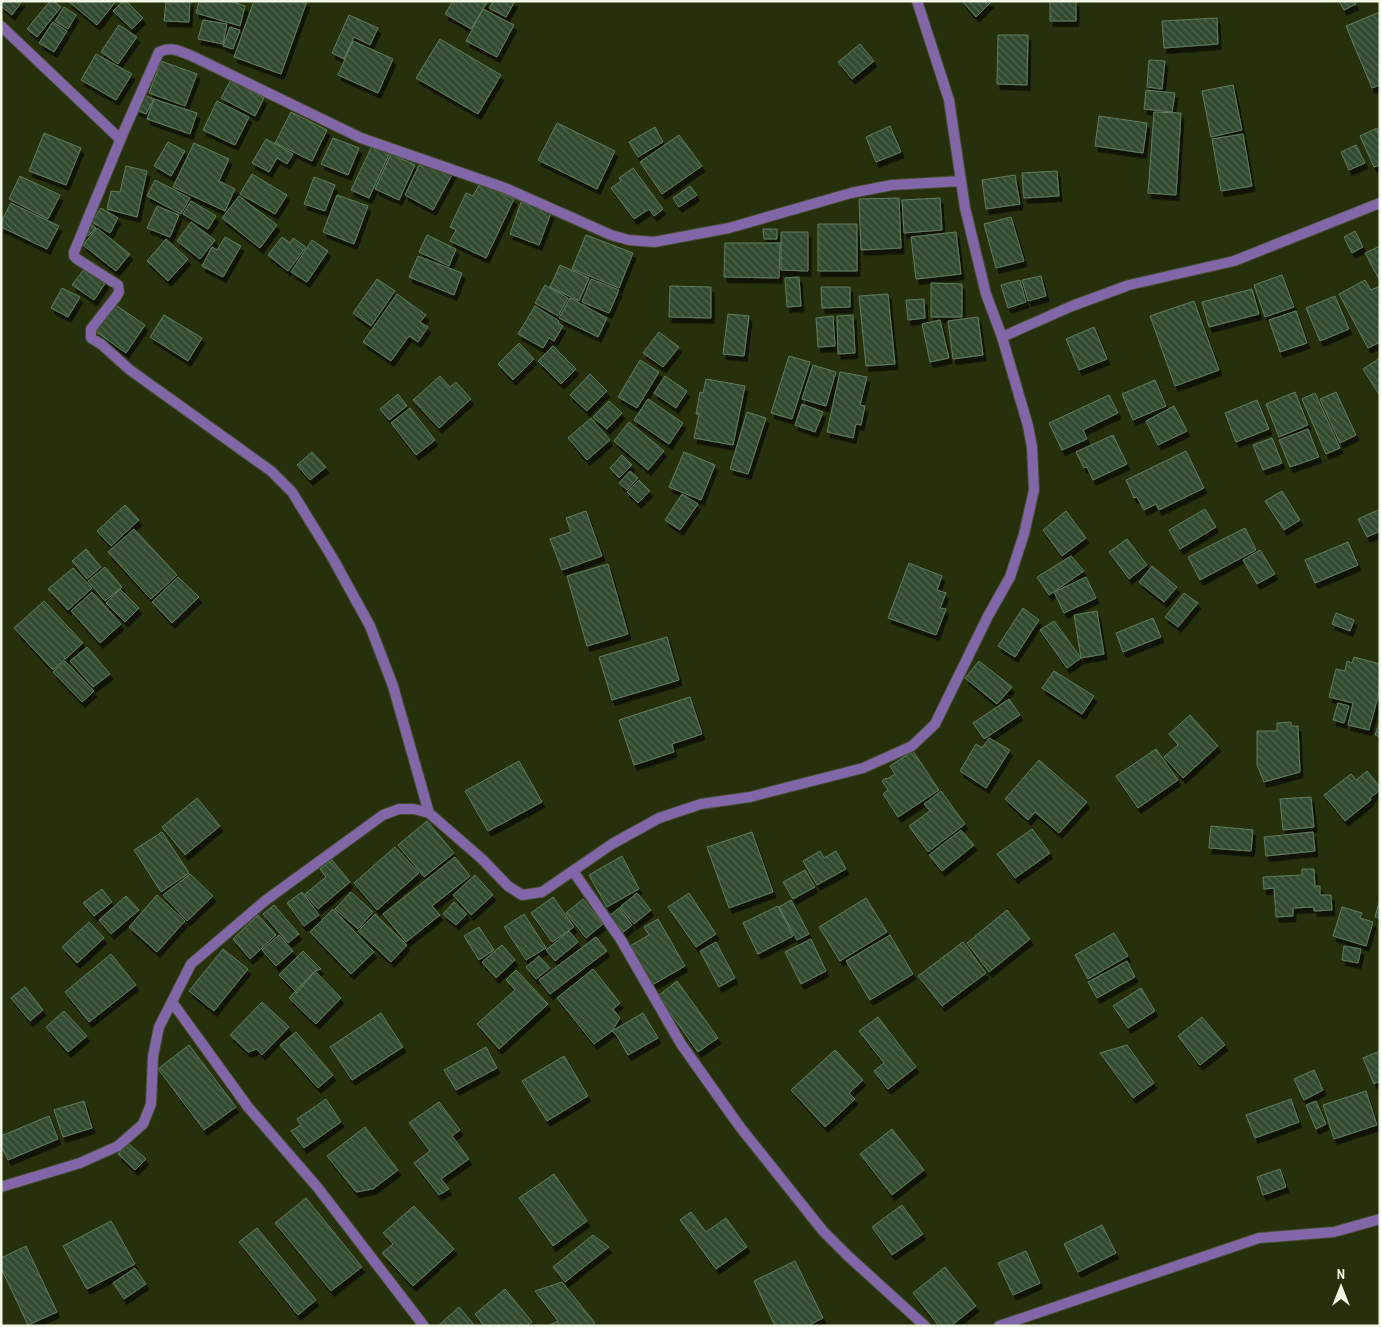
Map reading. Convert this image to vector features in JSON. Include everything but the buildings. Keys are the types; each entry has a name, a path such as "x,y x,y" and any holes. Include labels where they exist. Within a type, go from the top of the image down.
{"street":[{"path":"1,1187 80,1163 118,1146 143,1124 151,1104 153,1056 159,1027 191,964 266,900 383,815 400,809 414,809 429,813 482,859 508,886 522,894 542,892 612,844 659,818 702,804 750,797 863,768 912,746 935,724 988,616 1010,577 1024,534 1034,490 1032,447 1028,426 1002,337 986,294 965,208 949,100 917,1"},
{"path":"1,26 120,140"},
{"path":"429,813 393,686 370,626 332,557 292,492 271,471 130,370 101,344 91,338 91,329 116,297 119,292 118,285 77,259 74,256 74,252 159,52 171,48 192,56 361,138 505,188 611,235 628,240 654,242 729,228 833,198 892,185 961,181"},
{"path":"1002,337 1072,306 1129,285 1234,261 1380,203"},
{"path":"573,871 621,940 681,1044 740,1127 823,1231 925,1326"},
{"path":"172,1002 248,1107 318,1188 424,1326"},
{"path":"998,1326 1259,1238 1334,1232 1380,1219"}]}
